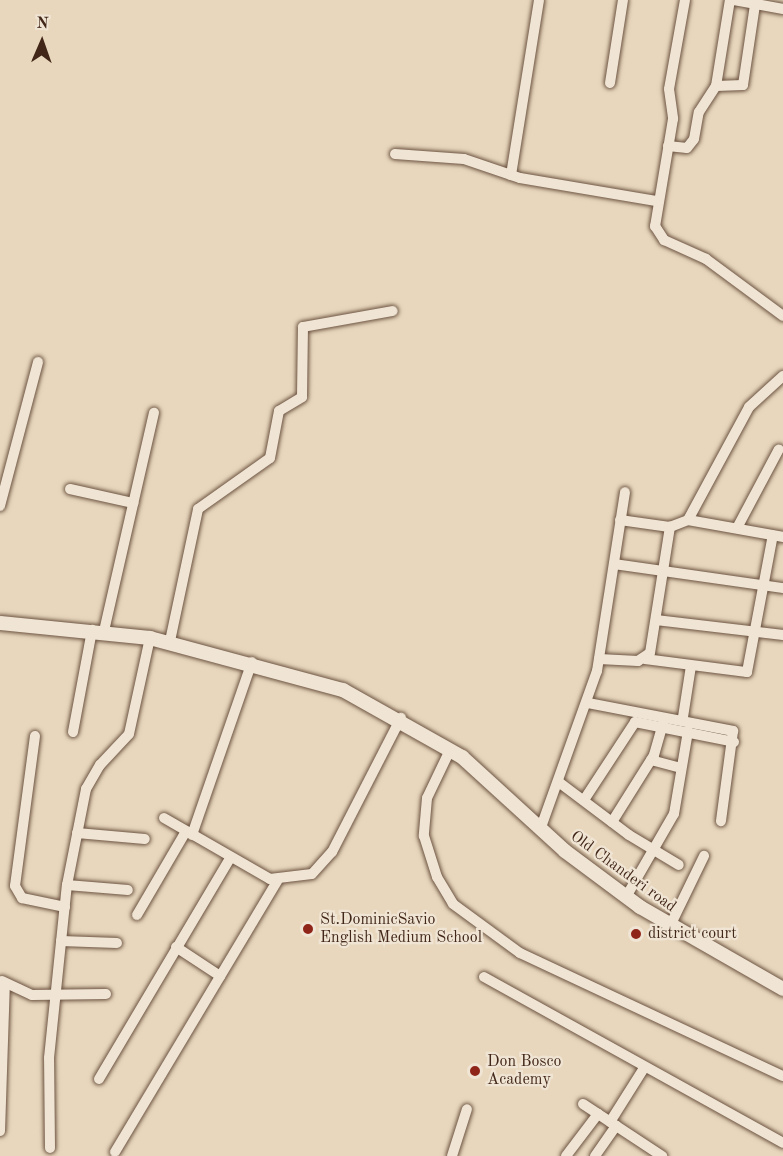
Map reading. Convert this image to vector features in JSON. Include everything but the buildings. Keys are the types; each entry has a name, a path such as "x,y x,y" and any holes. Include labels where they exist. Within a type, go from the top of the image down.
{"street":[{"path":"511,175 539,0"},
{"path":"610,83 623,0"},
{"path":"685,0 669,89 674,110 656,201 654,226 664,240 705,259 783,316"},
{"path":"668,146 692,144 699,111 716,86 732,0 783,9"},
{"path":"716,86 743,85 755,5"},
{"path":"395,154 464,159 511,175 656,201"},
{"path":"170,641 198,509 270,458 289,405 304,391 307,323 393,311"},
{"path":"0,506 38,362"},
{"path":"688,520 749,407 783,376"},
{"path":"73,732 154,413"},
{"path":"737,528 779,449"},
{"path":"70,489 133,503"},
{"path":"540,830 560,783 588,703 599,660 625,492"},
{"path":"599,660 645,659 744,674 758,632 766,586 780,536 688,520 670,527 620,520"},
{"path":"645,659 656,620 670,527"},
{"path":"614,564 783,588"},
{"path":"656,620 783,635"},
{"name":"Old Chanderi road","path":"0,623 98,631 170,641 252,662 343,690 401,718 457,754 540,830 626,897 670,926 783,988"},
{"path":"50,1148 55,995 67,885 77,833 92,777 129,734 150,638"},
{"path":"137,915 189,833 252,662"},
{"path":"683,717 691,666"},
{"path":"588,703 664,720 688,731 734,742"},
{"path":"584,800 632,723 683,717 730,729 734,742 721,821"},
{"path":"164,818 230,858 278,880 300,879 324,864 401,718"},
{"path":"612,822 651,760 664,720"},
{"path":"626,897 655,851 674,814 688,731"},
{"path":"34,736 15,886 22,898 65,907"},
{"path":"457,754 427,798 424,836 437,877 453,904 520,953 783,1076"},
{"path":"651,760 681,768"},
{"path":"560,783 612,822 679,865"},
{"path":"77,833 145,839"},
{"path":"670,926 704,856"},
{"path":"99,1079 230,858"},
{"path":"115,1152 278,880"},
{"path":"67,885 128,890"},
{"path":"61,940 117,943"},
{"path":"176,947 220,976"},
{"path":"484,978 783,1143"},
{"path":"2,981 21,993 106,994"},
{"path":"0,1131 2,981"},
{"path":"595,1156 644,1068"},
{"path":"583,1104 613,1124 646,1152 662,1156"},
{"path":"452,1156 467,1108"},
{"path":"566,1156 598,1114"}],"place":[{"name":"St.DominicSavio English Medium School","path":"308,929"},
{"name":"district court","path":"636,934"},
{"name":"Don Bosco Academy","path":"475,1071"}]}
